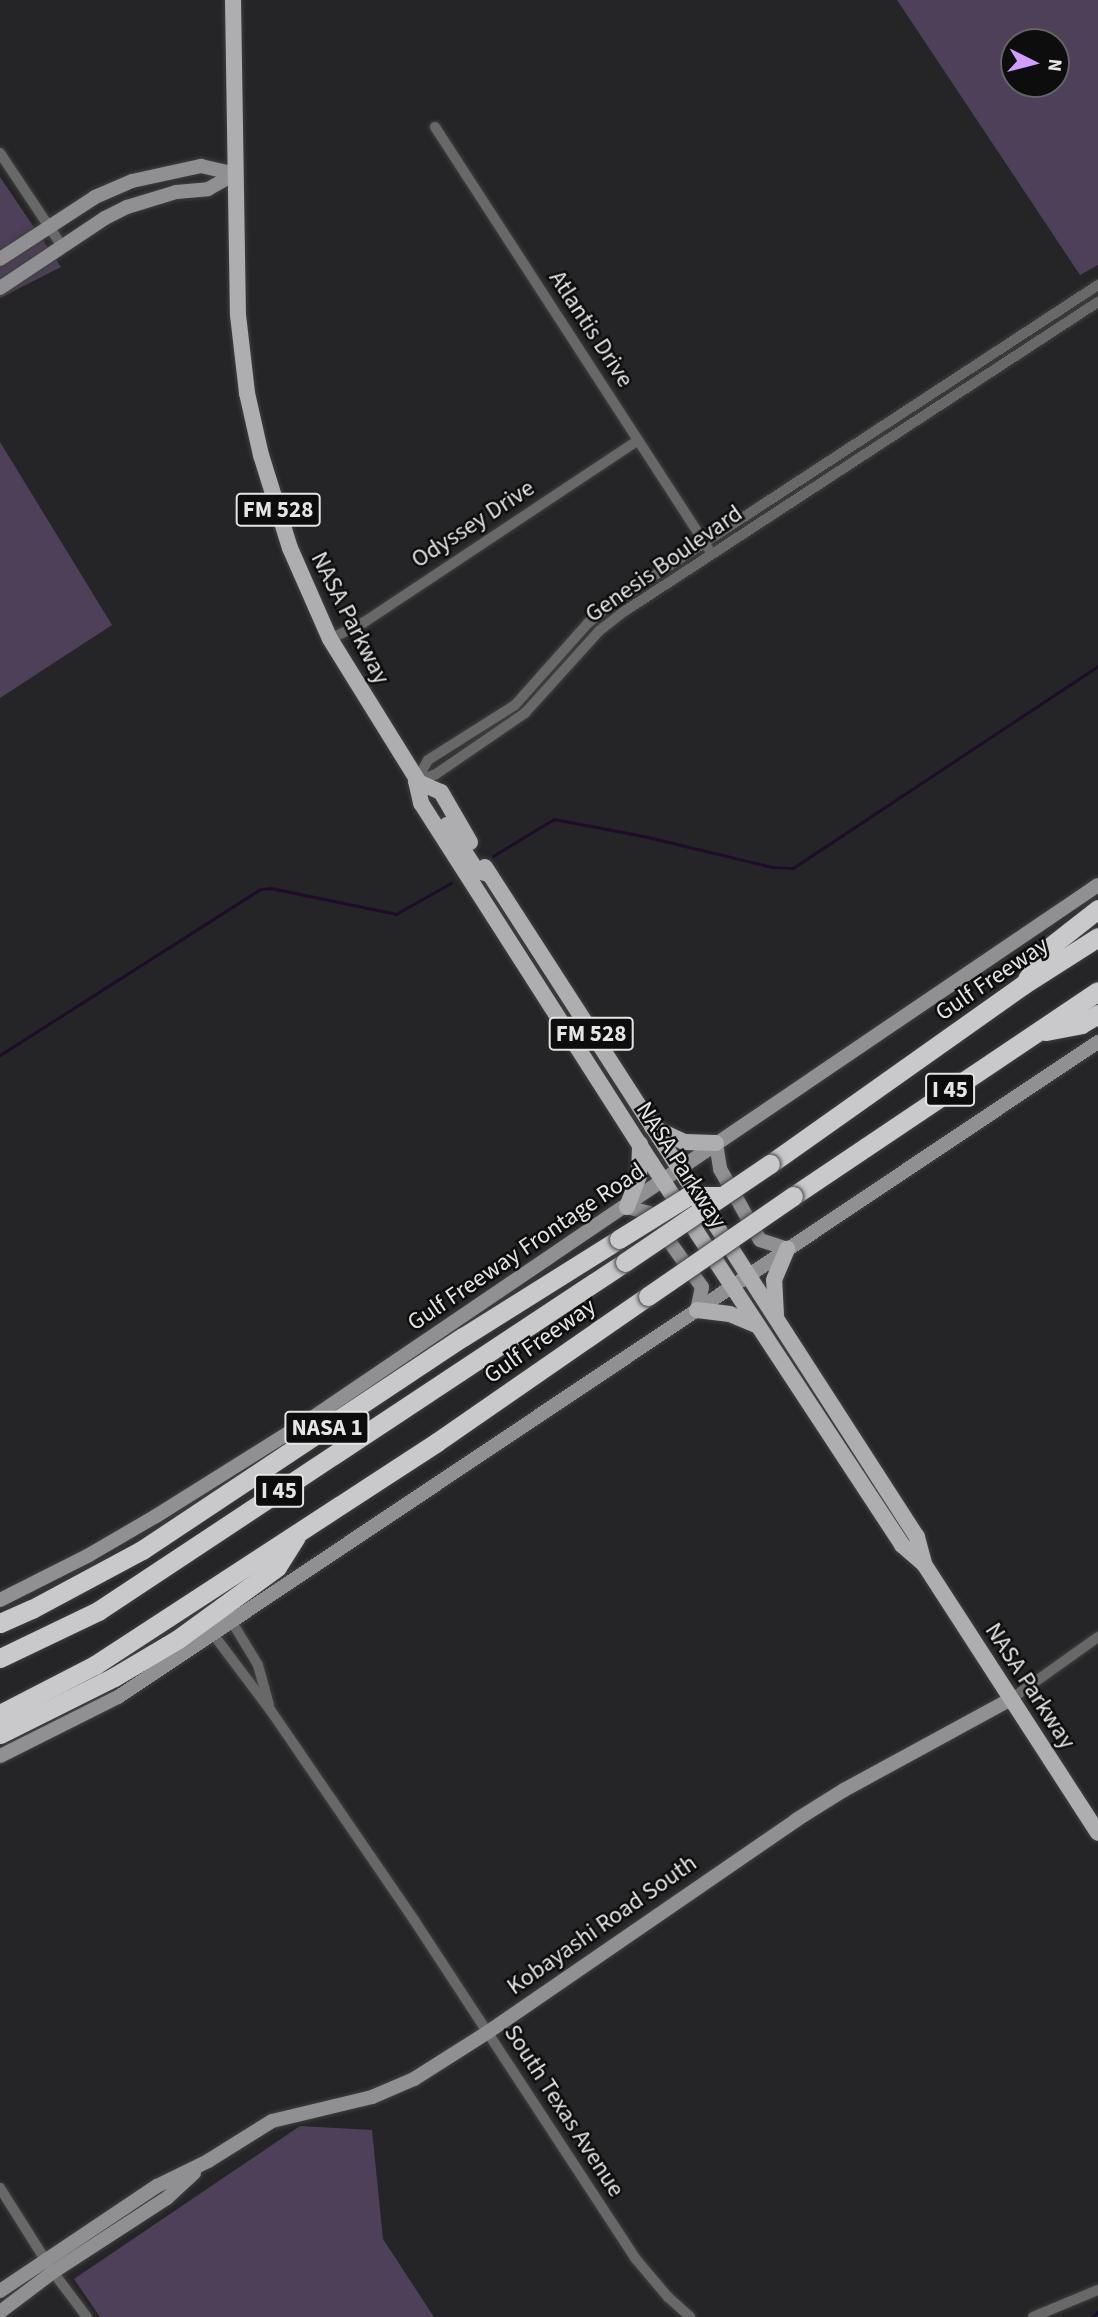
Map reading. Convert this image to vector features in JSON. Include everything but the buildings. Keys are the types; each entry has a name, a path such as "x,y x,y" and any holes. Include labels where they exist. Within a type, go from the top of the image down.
{"highway":[{"path":"1023,985 1047,948 1098,909"},
{"name":"Gulf Freeway","path":"0,1658 98,1611 625,1262 770,1164 1023,985 1098,937"},
{"name":"Gulf Freeway","path":"0,1714 95,1665 437,1442 793,1196 1098,991"},
{"path":"1035,1033 1081,1024 1098,1014"},
{"name":"NASA 1","path":"0,1623 32,1609 142,1550 463,1337 688,1196 722,1196"},
{"path":"0,1734 114,1677 178,1639 277,1567 301,1530"}],"main road":[{"name":"FM 528","path":"233,0 235,174"},
{"path":"0,259 95,197 148,176 201,166 235,174"},
{"path":"0,288 127,207 176,192 208,189 235,174"},
{"name":"NASA Parkway","path":"235,174 240,332 249,403 264,466 290,548 330,639 416,781 421,803 497,925 902,1545 924,1564 1098,1833"},
{"name":"NASA Parkway","path":"416,781 441,792 514,915 917,1537 924,1564"},
{"name":"Gulf Freeway Frontage Road","path":"0,1600 89,1555 156,1516 309,1420 664,1182 716,1143 871,1042 1098,885"},
{"path":"497,925 514,915"},
{"path":"0,1756 118,1697 1098,1042"},
{"path":"651,1127 684,1142 716,1143 720,1169 760,1240 787,1249"},
{"path":"640,1144 639,1175 627,1206 649,1213 702,1287 697,1310"},
{"path":"776,1318 774,1280 787,1249"},
{"path":"697,1310 730,1314 758,1326"},
{"name":"Kobayashi Road South","path":"0,2291 157,2186 208,2161 272,2121 373,2097 397,2088 488,2032 796,1820 844,1790 1011,1699"},
{"name":"Kobayashi Road South","path":"0,2312 53,2272 167,2198 208,2161"}],"street":[{"name":"Atlantis Drive","path":"435,127 712,555"},
{"path":"0,153 62,246"},
{"name":"Genesis Boulevard","path":"416,781 428,760 518,702 601,612 1098,285"},
{"name":"Genesis Boulevard","path":"416,781 436,774 520,717 543,696 599,631 1098,302"},
{"path":"955,379 962,391"},
{"name":"Odyssey Drive","path":"330,639 363,624 638,440"},
{"path":"831,461 838,472"},
{"name":"South Texas Avenue","path":"232,1622 258,1665 271,1711"},
{"name":"South Texas Avenue","path":"213,1634 271,1711 488,2032 635,2258 668,2298 690,2317"},
{"path":"1011,1699 1098,1637"},
{"path":"0,2188 53,2272 87,2317"},
{"path":"1033,2317 1098,2290"}],"shaded area":[{"path":"897,0 1098,0 1098,265 1080,275"},
{"path":"0,177 61,267 0,298"},
{"path":"0,442 112,625 0,698"},
{"path":"300,2126 372,2130 383,2239 434,2317 100,2317 74,2279"}],"waterway":[{"path":"493,856 554,819 648,837 772,867 793,868 1098,666"},
{"path":"0,1055 261,889 271,888 396,914 451,883"},
{"path":"1092,2317 1098,2312"}]}
